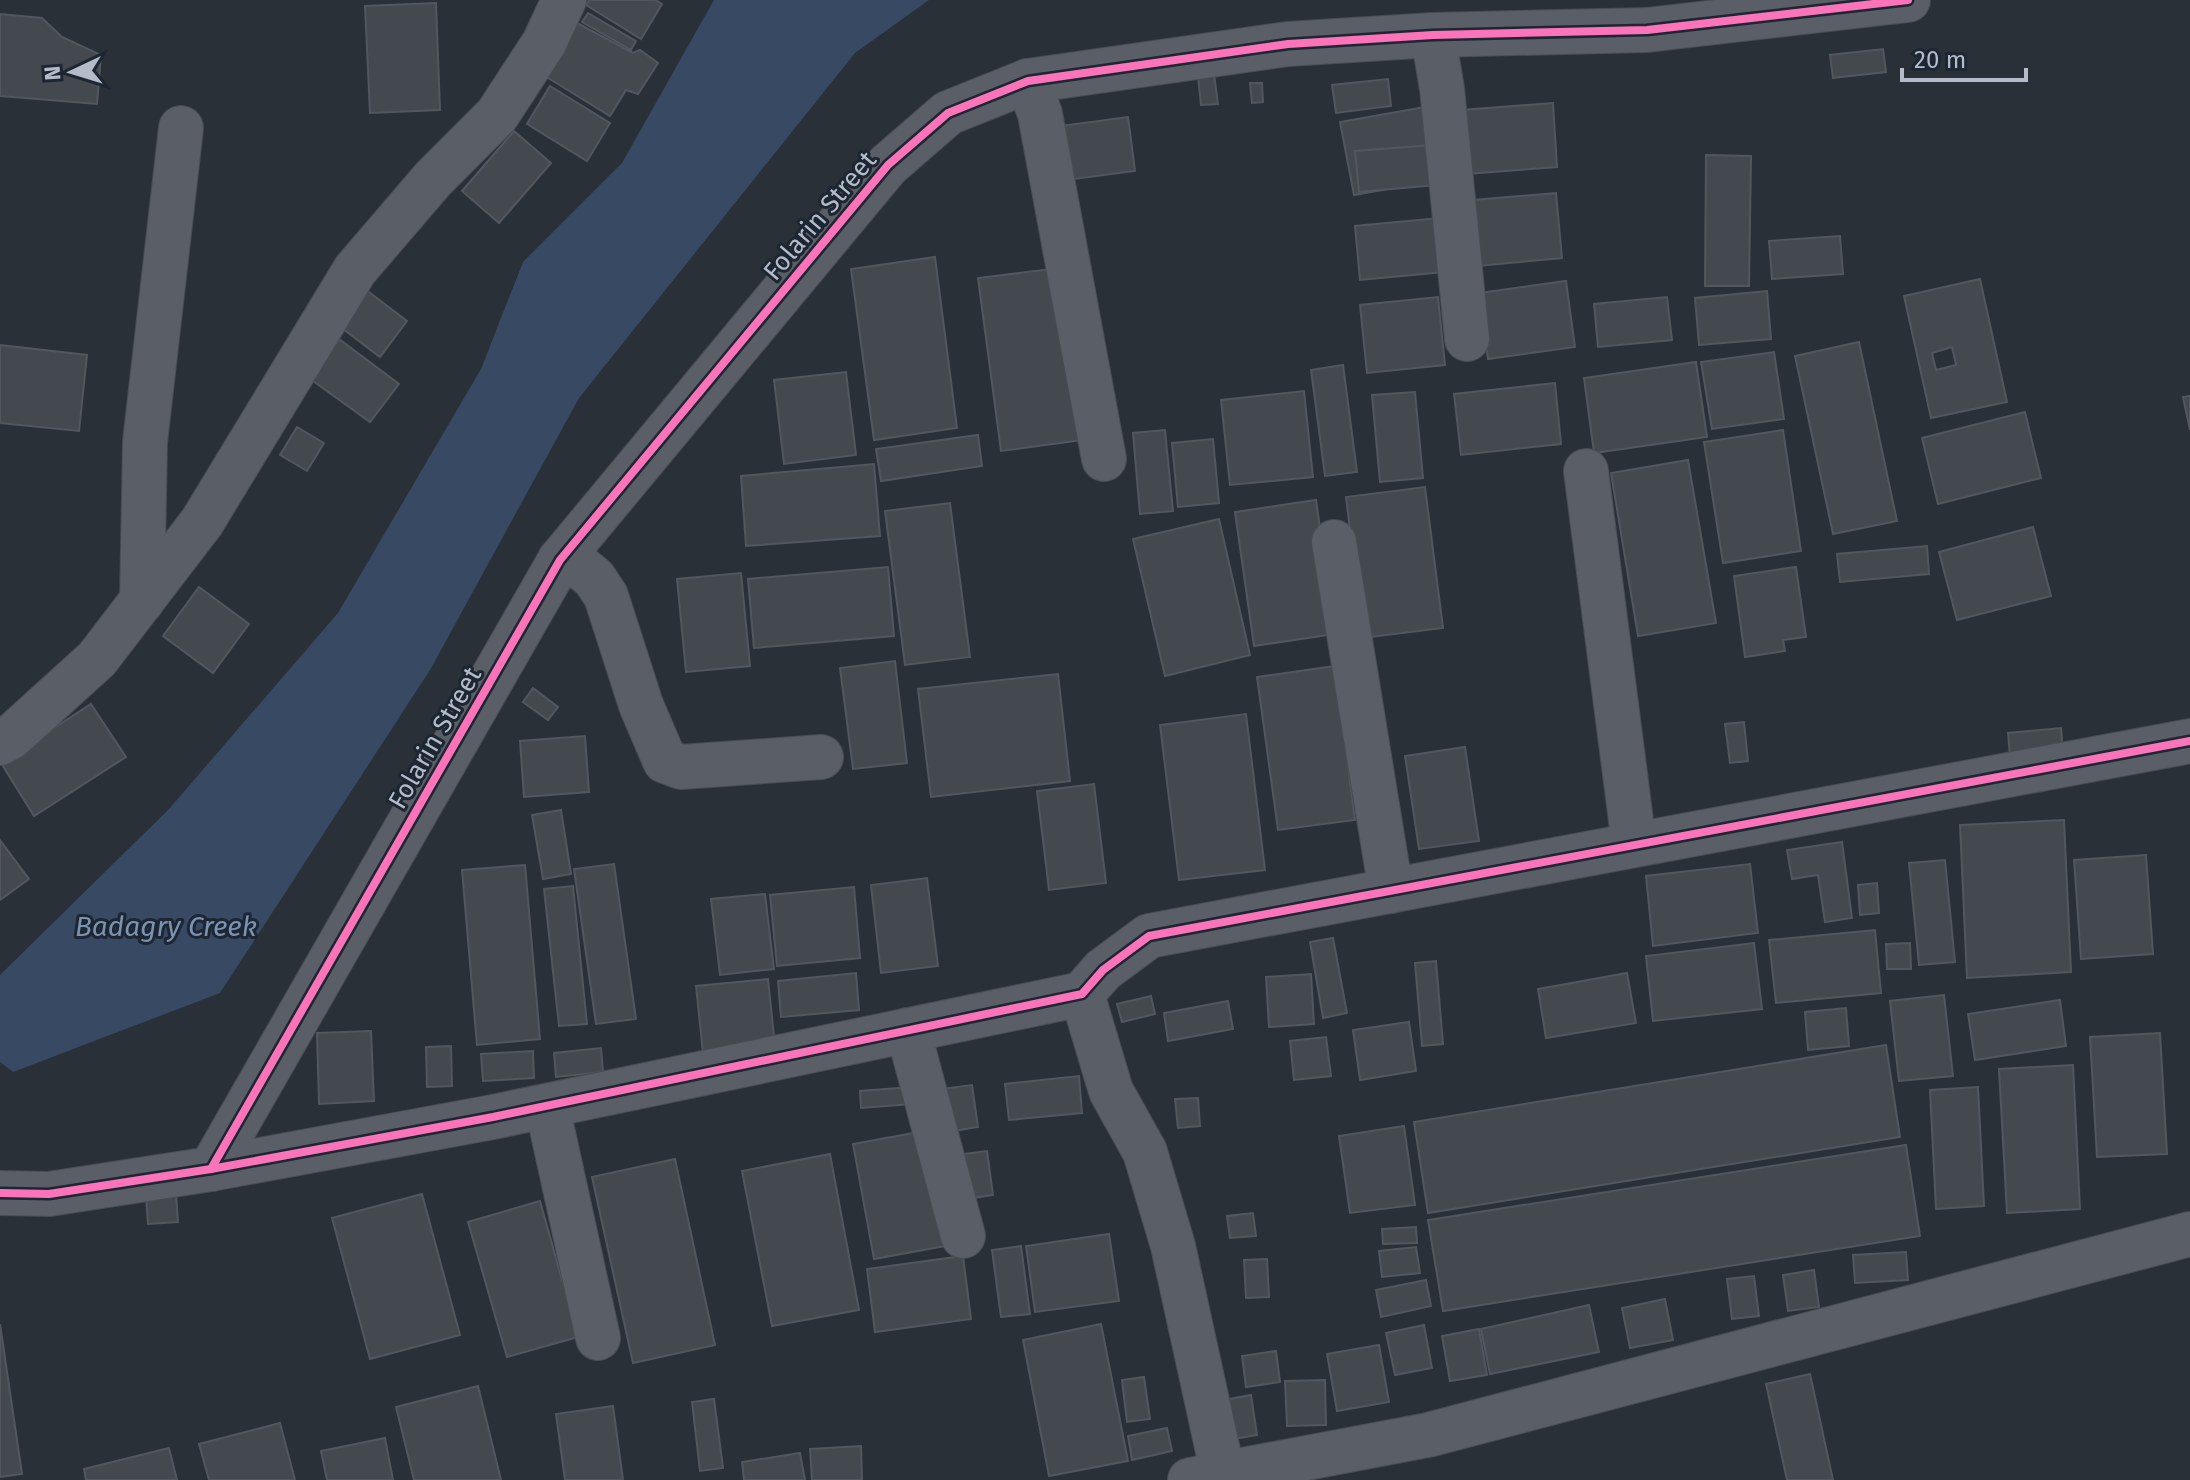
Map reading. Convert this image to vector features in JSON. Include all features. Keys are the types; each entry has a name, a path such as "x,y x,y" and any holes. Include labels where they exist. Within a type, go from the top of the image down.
{"street":[{"path":"0,743 11,737 97,659 202,522 355,270 433,179 497,115 544,43 564,0"},
{"name":"Folarin Street","path":"211,1169 560,560 888,165 948,113 1028,81 1288,44 1433,35 1647,30 1908,0"},
{"path":"1433,35 1442,89 1467,339"},
{"path":"1028,81 1040,114 1104,459"},
{"path":"142,601 145,442 181,128"},
{"path":"1586,471 1634,844"},
{"path":"1334,542 1391,891"},
{"path":"560,560 578,565 594,578 606,596 641,705 665,761 681,767 821,757"},
{"path":"0,1193 49,1194 211,1169 547,1106 1082,994 1103,970 1149,936 2190,741"},
{"path":"1082,994 1111,1091 1145,1152 1173,1246 1207,1477 1428,1435 2190,1234"},
{"path":"908,1030 963,1236"},
{"path":"547,1106 598,1338"}],"water":[{"name":"Badagry Creek","path":"714,0 929,0 855,53 579,398 430,670 220,993 13,1072 0,1062 0,975 169,809 338,613 481,369 523,262 622,163"}],"building":[{"path":"589,0 655,0 662,4 641,39 586,5"},
{"path":"436,3 440,110 370,113 365,6"},
{"path":"588,13 636,41 631,50 582,22"},
{"path":"0,14 42,18 62,37 101,55 97,104 0,96"},
{"path":"577,23 633,53 640,50 658,63 638,94 626,90 610,116 545,76"},
{"path":"1883,49 1886,72 1833,78 1830,55"},
{"path":"1214,74 1218,104 1201,105 1198,76"},
{"path":"1388,79 1391,106 1336,113 1332,85"},
{"path":"1250,83 1262,83 1263,102 1252,103"},
{"path":"550,86 610,123 587,161 527,124"},
{"path":"1553,103 1557,167 1466,174 1462,110"},
{"path":"1431,106 1444,179 1354,195 1340,122"},
{"path":"1128,117 1135,171 1067,180 1060,126"},
{"path":"514,131 551,163 499,223 462,191"},
{"path":"1433,145 1436,185 1359,192 1355,151"},
{"path":"1706,155 1751,156 1749,286 1705,286"},
{"path":"1556,193 1562,258 1478,266 1473,200"},
{"path":"1439,218 1444,272 1360,280 1355,226"},
{"path":"1840,236 1843,274 1772,279 1769,241"},
{"path":"935,257 957,428 874,440 851,269"},
{"path":"1060,268 1083,440 1001,451 978,278"},
{"path":"1980,279 2007,402 1931,418 1904,296","holes":["1952,347 1956,365 1936,370 1932,353"]},
{"path":"1566,281 1575,347 1488,359 1479,293"},
{"path":"357,283 407,321 380,357 330,319"},
{"path":"1767,291 1771,339 1699,345 1695,298"},
{"path":"1438,297 1445,365 1367,373 1360,305"},
{"path":"1667,297 1672,340 1598,347 1594,304"},
{"path":"331,333 399,384 370,422 302,373"},
{"path":"1859,342 1897,521 1833,534 1795,356"},
{"path":"0,345 87,355 79,431 0,423"},
{"path":"1774,352 1784,419 1712,429 1701,362"},
{"path":"1696,362 1707,437 1594,453 1584,378"},
{"path":"1343,365 1357,472 1325,476 1311,370"},
{"path":"846,372 856,455 784,464 774,380"},
{"path":"1555,383 1561,444 1461,455 1454,394"},
{"path":"1304,391 1313,477 1230,485 1221,400"},
{"path":"1415,392 1423,478 1380,482 1372,395"},
{"path":"2190,396 2190,430 2183,397"},
{"path":"2025,412 2041,478 1938,504 1922,438"},
{"path":"297,427 324,443 307,471 280,455"},
{"path":"1165,430 1173,511 1140,514 1133,433"},
{"path":"1783,430 1801,551 1723,563 1704,442"},
{"path":"978,435 982,466 881,481 876,449"},
{"path":"1213,439 1219,503 1178,507 1172,443"},
{"path":"1688,460 1716,623 1638,636 1611,473"},
{"path":"874,464 880,536 746,546 741,476"},
{"path":"1425,487 1443,628 1363,638 1346,497"},
{"path":"1316,500 1335,634 1254,646 1235,512"},
{"path":"950,503 970,657 905,665 885,511"},
{"path":"1219,519 1250,655 1165,676 1133,539"},
{"path":"2033,527 2051,596 1957,620 1939,552"},
{"path":"1927,546 1929,574 1840,582 1837,554"},
{"path":"888,567 894,636 754,648 748,579"},
{"path":"1796,567 1806,637 1783,640 1785,651 1745,657 1734,576"},
{"path":"741,573 750,666 686,672 677,579"},
{"path":"199,587 249,624 213,673 163,636"},
{"path":"895,661 907,763 853,769 840,668"},
{"path":"1335,666 1355,820 1278,830 1257,677"},
{"path":"1058,674 1070,781 931,797 918,689"},
{"path":"533,688 558,707 548,720 523,702"},
{"path":"91,704 126,757 34,816 1,763"},
{"path":"1246,714 1265,870 1179,880 1160,725"},
{"path":"1744,722 1748,761 1730,763 1725,724"},
{"path":"2061,728 2063,752 2010,757 2008,733"},
{"path":"585,736 589,792 524,797 520,741"},
{"path":"1465,747 1479,841 1419,849 1405,756"},
{"path":"1094,784 1106,883 1049,890 1037,791"},
{"path":"561,810 571,874 543,879 532,815"},
{"path":"2064,820 2071,972 1967,978 1960,825"},
{"path":"0,840 29,879 0,900"},
{"path":"1842,842 1852,918 1825,922 1818,875 1792,879 1787,850"},
{"path":"2146,855 2153,954 2081,959 2074,860"},
{"path":"1945,860 1955,962 1919,965 1909,863"},
{"path":"614,864 636,1019 596,1024 574,869"},
{"path":"1750,864 1758,933 1653,946 1646,876"},
{"path":"525,865 540,1039 477,1045 462,870"},
{"path":"927,878 938,966 881,973 871,885"},
{"path":"1877,883 1879,913 1860,915 1858,885"},
{"path":"573,886 587,1024 559,1026 544,889"},
{"path":"854,887 860,958 777,966 770,895"},
{"path":"765,894 774,969 720,975 711,899"},
{"path":"1875,930 1881,993 1776,1003 1769,940"},
{"path":"1333,938 1347,1013 1323,1018 1310,942"},
{"path":"1754,943 1762,1009 1653,1021 1646,956"},
{"path":"1910,943 1911,969 1887,969 1886,944"},
{"path":"1436,961 1443,1044 1422,1046 1415,963"},
{"path":"856,973 859,1010 781,1017 778,981"},
{"path":"1627,973 1636,1023 1546,1038 1538,989"},
{"path":"1311,974 1314,1024 1269,1027 1266,977"},
{"path":"768,979 775,1046 703,1053 696,986"},
{"path":"1944,995 1953,1076 1899,1081 1890,1001"},
{"path":"1151,996 1155,1014 1122,1022 1117,1004"},
{"path":"2060,1000 2066,1046 1975,1060 1968,1014"},
{"path":"1228,1001 1233,1029 1168,1041 1164,1013"},
{"path":"1846,1008 1849,1046 1808,1050 1805,1012"},
{"path":"1409,1022 1416,1071 1360,1080 1353,1030"},
{"path":"371,1031 374,1101 319,1104 317,1033"},
{"path":"2160,1033 2167,1154 2097,1157 2090,1037"},
{"path":"1326,1037 1331,1076 1294,1080 1290,1041"},
{"path":"1886,1045 1900,1137 1428,1213 1414,1122"},
{"path":"451,1046 452,1086 427,1087 426,1047"},
{"path":"601,1048 603,1072 556,1077 554,1053"},
{"path":"533,1051 534,1078 483,1081 481,1054"},
{"path":"2073,1065 2080,1209 2007,1213 1999,1069"},
{"path":"1079,1076 1082,1113 1009,1120 1005,1084"},
{"path":"972,1085 978,1127 947,1132 941,1089"},
{"path":"911,1087 912,1104 861,1108 860,1091"},
{"path":"1978,1087 1984,1206 1936,1209 1930,1090"},
{"path":"1198,1098 1200,1126 1178,1128 1175,1099"},
{"path":"1404,1126 1415,1205 1350,1213 1339,1136"},
{"path":"930,1130 951,1245 874,1259 853,1144"},
{"path":"1906,1145 1920,1236 1443,1311 1428,1220"},
{"path":"987,1151 993,1195 961,1200 955,1155"},
{"path":"830,1154 859,1310 772,1326 742,1171"},
{"path":"675,1159 715,1345 633,1363 592,1177"},
{"path":"176,1194 178,1222 148,1224 146,1197"},
{"path":"422,1194 460,1335 370,1359 332,1218"},
{"path":"540,1201 578,1337 507,1357 468,1222"},
{"path":"1253,1213 1256,1236 1230,1238 1227,1216"},
{"path":"1416,1227 1417,1243 1383,1244 1382,1229"},
{"path":"1109,1234 1119,1301 1035,1312 1026,1246"},
{"path":"1021,1246 1030,1314 1001,1317 992,1250"},
{"path":"1416,1247 1420,1273 1382,1277 1379,1251"},
{"path":"1906,1252 1908,1280 1855,1283 1853,1255"},
{"path":"963,1256 971,1319 875,1332 867,1269"},
{"path":"1267,1259 1269,1297 1246,1298 1244,1260"},
{"path":"1814,1270 1819,1307 1788,1311 1783,1275"},
{"path":"1754,1276 1759,1316 1732,1319 1727,1279"},
{"path":"1426,1280 1431,1306 1381,1317 1376,1290"},
{"path":"1665,1299 1673,1340 1630,1348 1622,1308"},
{"path":"1589,1305 1599,1352 1490,1374 1481,1329"},
{"path":"0,1324 22,1474 0,1477"},
{"path":"1101,1324 1128,1461 1049,1476 1023,1340"},
{"path":"1424,1325 1432,1368 1395,1375 1386,1333"},
{"path":"1479,1329 1487,1375 1450,1381 1442,1336"},
{"path":"1379,1345 1389,1402 1337,1411 1327,1354"},
{"path":"1276,1351 1280,1382 1246,1387 1242,1356"},
{"path":"1810,1374 1833,1480 1787,1480 1766,1384"},
{"path":"1144,1377 1150,1419 1127,1422 1122,1380"},
{"path":"1325,1380 1326,1425 1287,1426 1285,1381"},
{"path":"478,1386 501,1480 414,1480 396,1407"},
{"path":"1251,1395 1257,1435 1234,1439 1229,1399"},
{"path":"714,1399 723,1468 700,1471 692,1402"},
{"path":"613,1406 623,1480 565,1480 556,1414"},
{"path":"280,1423 295,1480 209,1480 199,1444"},
{"path":"1167,1428 1172,1451 1132,1460 1128,1436"},
{"path":"385,1438 393,1480 327,1480 321,1451"},
{"path":"861,1446 862,1480 812,1480 810,1449"},
{"path":"169,1448 177,1480 86,1480 84,1469"},
{"path":"800,1453 805,1480 744,1480 742,1462"}],"cycle path":[{"path":"211,1169 560,560 888,165 948,113 1028,81 1288,44 1433,35 1647,30 1908,0"},
{"path":"0,1193 49,1194 211,1169 493,1117 1082,994 1103,970 1149,936 2190,741"}]}
